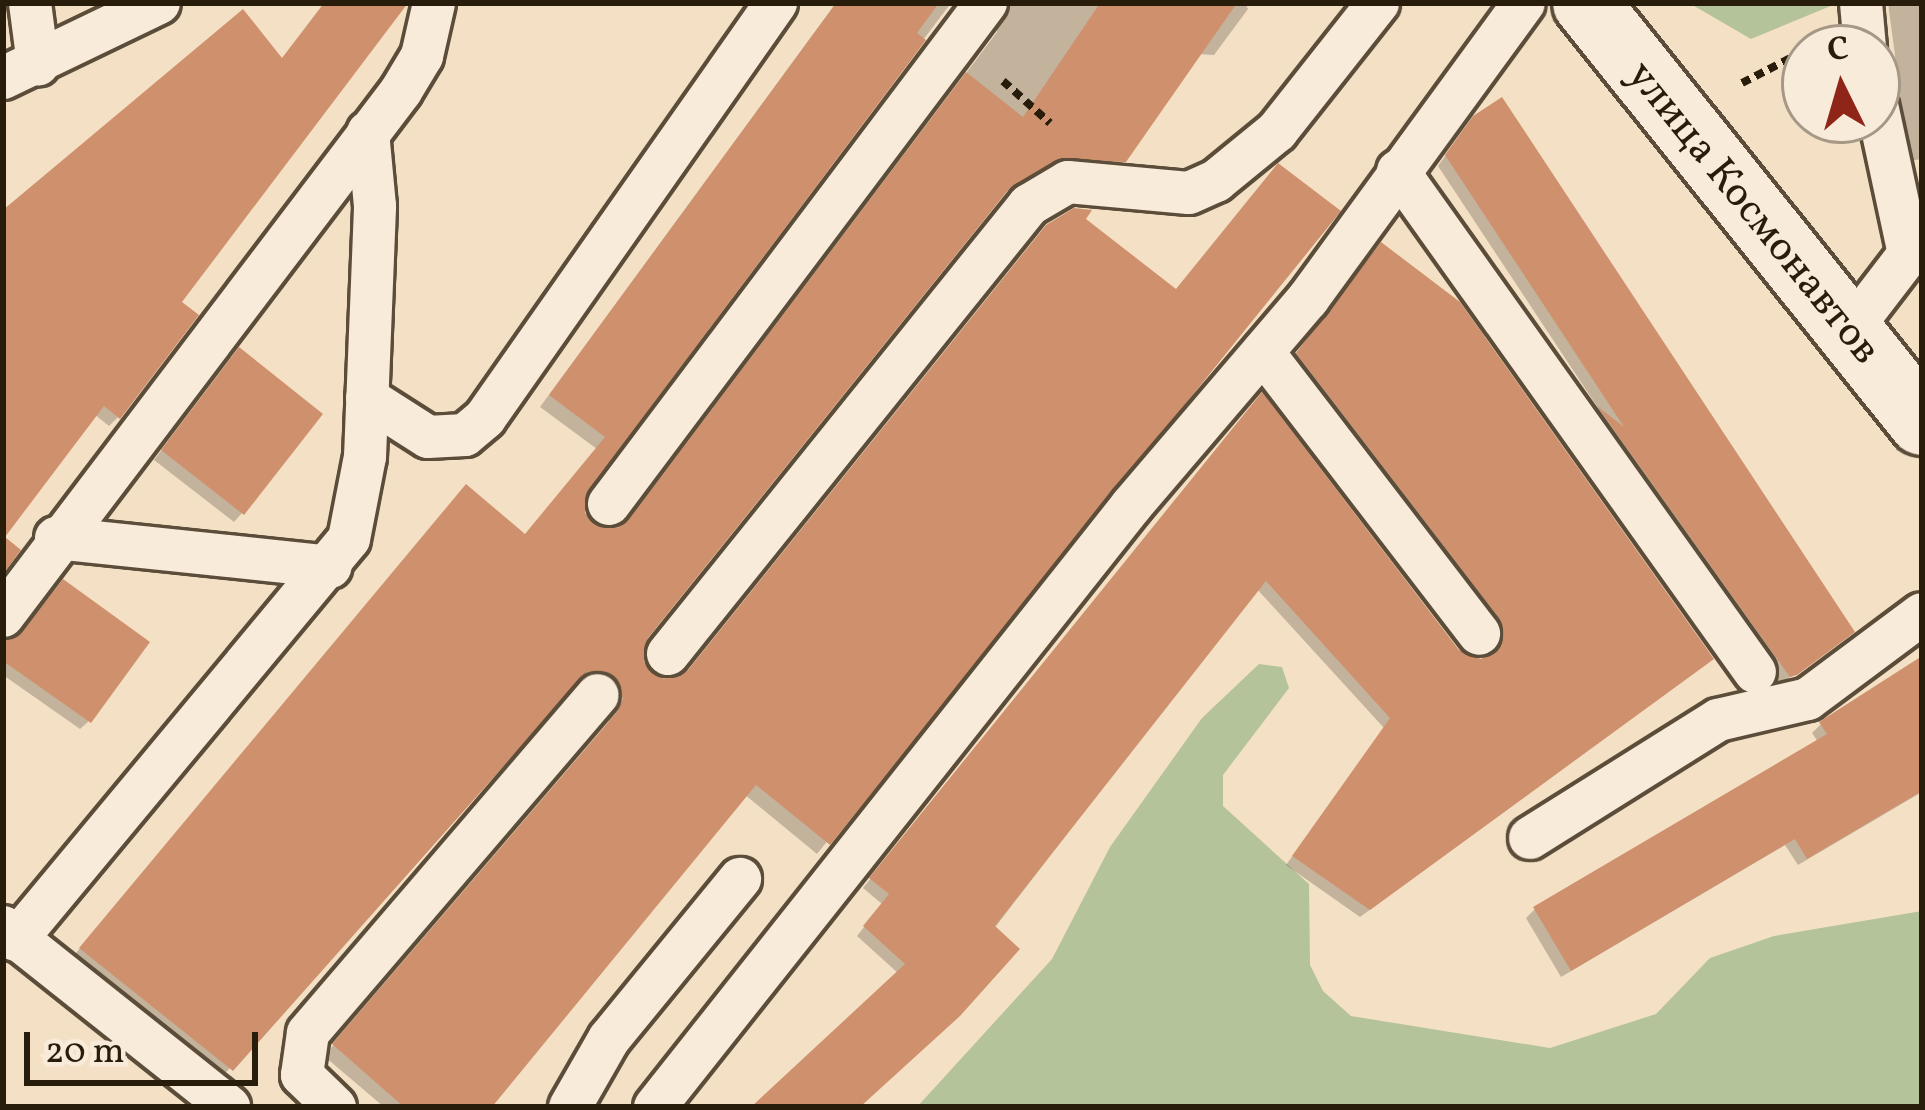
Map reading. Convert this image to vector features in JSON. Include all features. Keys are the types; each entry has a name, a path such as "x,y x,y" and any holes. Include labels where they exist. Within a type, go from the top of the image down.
{"main road":[{"name":"улица Космонавтов","path":"1586,3 1846,336 1922,422"}],"lane":[{"path":"21,71 30,3"},
{"path":"21,71 159,3"},
{"path":"3,616 56,538 368,133 422,56 434,3"},
{"path":"367,398 428,437 465,435 485,418 776,3"},
{"path":"609,504 986,3"},
{"path":"668,654 1029,205 1068,182 1189,194 1216,181 1277,131 1378,3"},
{"path":"655,1107 1263,352 1524,3"},
{"path":"229,1107 10,934 330,566 361,504 375,206 368,133"},
{"path":"1846,336 1915,253 1887,144"},
{"path":"1398,171 1755,672"},
{"path":"1263,352 1479,634"},
{"path":"56,538 330,566"},
{"path":"1531,838 1718,720 1808,699 1922,614"},
{"path":"335,1107 302,1075 308,1033 598,695"},
{"path":"570,1107 609,1039 740,879"}],"path":[{"path":"1736,86 1781,63"}],"green space":[{"path":"1689,3 1838,3 1781,24 1751,39"},
{"path":"1259,664 1282,667 1289,688 1223,775 1223,806 1309,884 1310,965 1323,991 1351,1016 1550,1048 1656,1014 1710,958 1774,936 1922,911 1922,1107 917,1107 1052,959 1110,847 1202,718"}],"building":[{"path":"324,3 408,3 182,302 199,315 120,419 104,406 5,537 21,550 3,574 3,210 243,9 282,58"},
{"path":"836,3 939,3 917,33 926,40 589,489 585,513 595,525 618,528 629,519 966,72 1023,117 1100,3 1237,3 1126,162 1056,160 1009,189 648,638 644,662 663,679 688,670 1046,225 1074,208 1092,210 1086,219 1176,289 1278,163 1341,211 830,845 756,785 492,1107 404,1107 332,1044 617,712 623,699 615,677 588,671 233,1071 79,948 466,484 525,534 605,437 549,395"},
{"path":"1502,97 1855,632 1797,675 1790,677 1597,406 1624,427 1445,155 1473,116"},
{"path":"1381,242 1460,302 1714,659 1370,910 1292,856 1390,718 1266,581 995,926 1020,949 960,1016 860,1107 751,1107 905,964 863,926 889,894 869,878 1262,392 1459,650 1481,659 1502,645 1499,618 1296,353"},
{"path":"239,347 323,414 244,515 161,450"},
{"path":"63,579 150,642 91,723 3,661 3,641 22,632"},
{"path":"1922,656 1922,791 1807,859 1795,839 1571,971 1533,907 1827,734 1819,722"}]}
